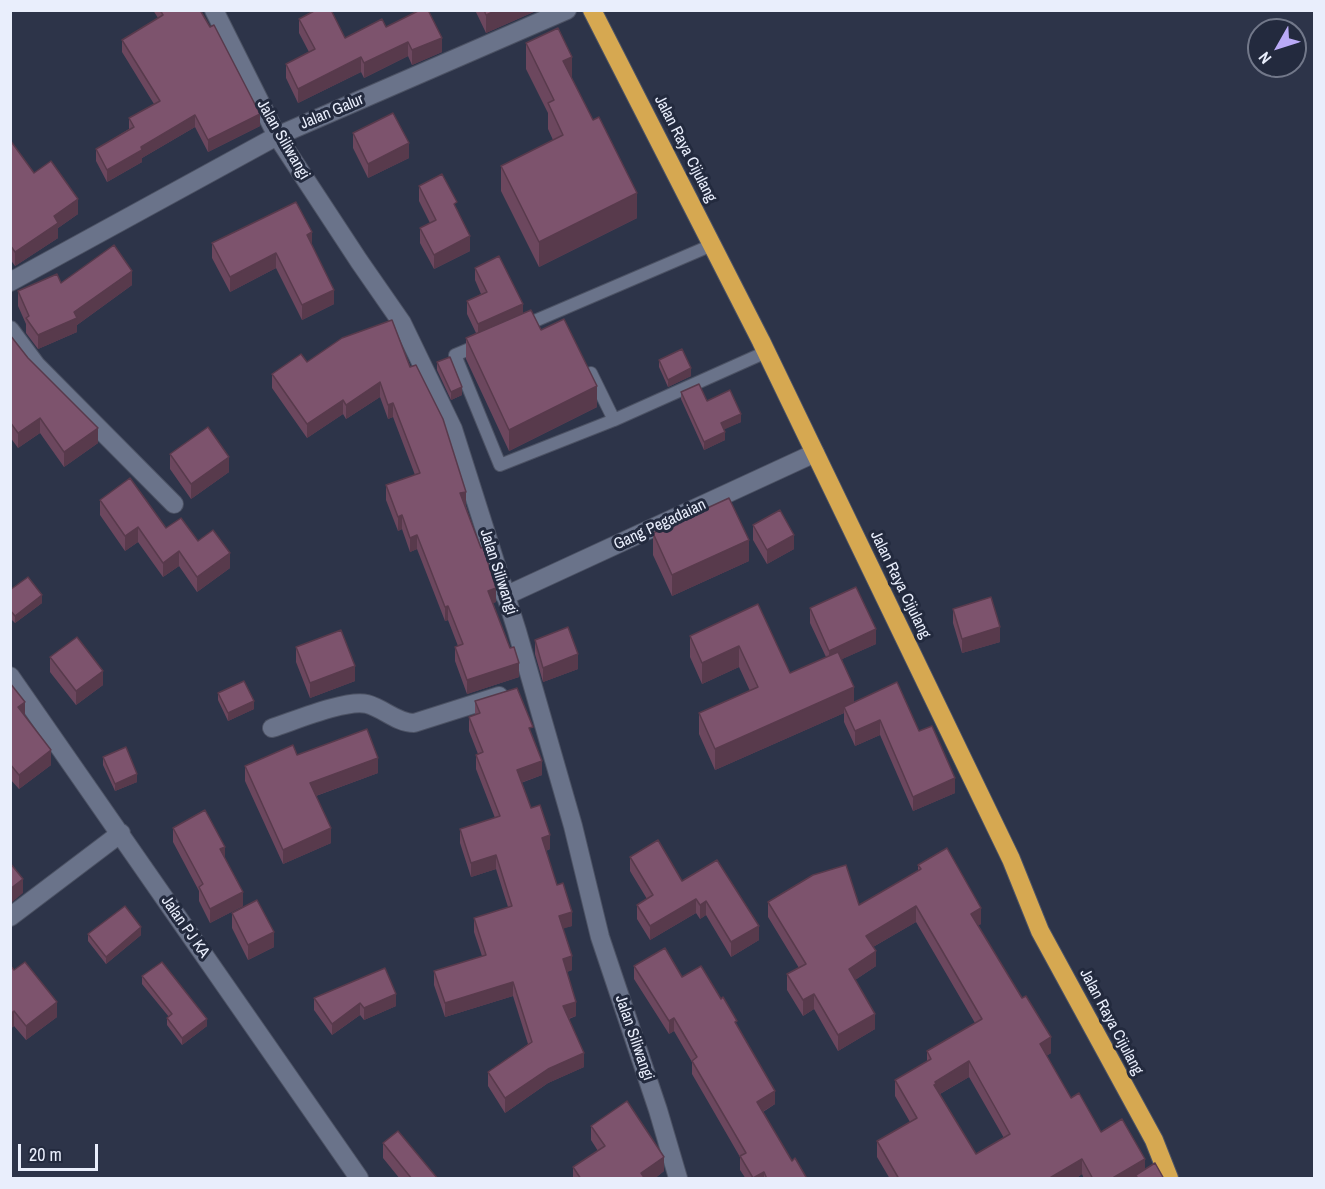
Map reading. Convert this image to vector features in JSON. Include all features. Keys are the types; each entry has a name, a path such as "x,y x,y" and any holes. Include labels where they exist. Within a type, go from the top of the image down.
{"highway":[{"name":"Jalan Raya Cijulang","path":"592,10 766,352 1011,859 1040,931 1154,1140 1169,1179"}],"street":[{"name":"Jalan Siliwangi","path":"214,10 277,136 358,261 402,323 453,429 505,596 521,688 573,826 600,937 658,1110 678,1179"},
{"name":"Jalan Galur","path":"10,282 277,136 567,10"},
{"path":"10,330 36,365 174,504"},
{"name":"Gang Pegadaian","path":"505,596 815,453"},
{"name":"Jalan PJ KA","path":"10,676 359,1179"},
{"path":"272,728 357,703 372,706 404,722 414,723 521,688"},
{"path":"10,917 121,833"}],"lane":[{"path":"507,333 562,315 712,245"},
{"path":"486,342 455,355 500,465 614,420 766,352"},
{"path":"584,360 614,420"}],"building":[{"path":"160,10 200,10 210,27 214,25 260,114 208,140 195,115 107,170 96,149 134,127 129,118 160,101 122,40 163,15"},
{"path":"316,10 331,10 345,38 382,19 386,27 420,10 428,10 442,38 412,50 408,42 364,63 361,57 298,89 286,64 315,49 299,19"},
{"path":"484,10 497,10 486,15"},
{"path":"558,28 572,57 563,61 593,120 599,117 637,193 539,242 501,166 563,135 548,103 554,100 526,43"},
{"path":"393,113 409,143 368,164 353,133"},
{"path":"10,140 34,173 51,161 78,199 54,216 58,223 15,252 10,245"},
{"path":"442,174 457,202 454,204 470,236 434,255 420,228 436,220 419,186"},
{"path":"296,202 312,232 307,235 334,290 302,305 276,253 230,277 212,243"},
{"path":"114,245 132,271 74,312 77,318 38,335 26,318 29,316 18,291 57,274 61,283"},
{"path":"499,256 523,304 478,324 467,301 487,292 475,268"},
{"path":"531,310 541,330 564,319 597,386 509,430 466,338"},
{"path":"392,320 410,367 416,365 443,419 466,492 460,493 481,548 483,547 496,588 488,591 510,648 514,647 519,663 467,680 455,647 463,644 448,606 445,607 417,535 410,538 402,515 398,517 386,485 420,473 393,403 388,405 380,382 346,405 343,400 307,424 272,374 301,354 307,362 342,338"},
{"path":"10,335 28,358 98,428 64,452 40,418 18,433 10,422"},
{"path":"682,349 691,368 668,380 659,360"},
{"path":"450,357 462,387 451,392 437,362"},
{"path":"699,384 707,401 730,390 741,414 721,423 725,432 704,442 681,392"},
{"path":"208,427 229,457 191,484 170,454"},
{"path":"130,478 166,528 181,518 198,541 213,530 230,553 197,577 179,551 163,563 138,527 125,536 100,500"},
{"path":"729,498 749,540 672,575 653,533"},
{"path":"780,510 794,535 767,550 753,525"},
{"path":"28,577 42,595 15,616 10,610 10,590"},
{"path":"856,587 876,629 829,651 810,608"},
{"path":"991,597 1000,627 962,639 953,609"},
{"path":"758,604 790,673 838,652 854,687 715,749 699,713 758,687 739,646 702,663 690,636"},
{"path":"568,627 578,654 543,668 535,640"},
{"path":"341,630 355,666 310,683 296,647"},
{"path":"77,637 103,671 76,691 50,657"},
{"path":"244,681 254,701 228,713 218,693"},
{"path":"897,682 919,731 932,726 955,778 913,797 880,720 855,731 844,707"},
{"path":"10,683 25,702 18,707 51,750 19,775 10,764"},
{"path":"517,688 533,727 529,728 542,761 517,770 531,808 540,805 550,835 542,838 557,885 563,883 572,912 559,916 572,956 563,959 576,1002 563,1006 584,1053 548,1069 505,1098 488,1072 532,1042 513,982 445,1003 434,971 486,955 474,918 512,906 496,855 471,863 460,829 500,816 476,755 483,752 469,717 480,713 475,701"},
{"path":"367,729 378,758 310,783 331,828 283,850 245,766 293,745 297,755"},
{"path":"126,747 137,774 115,784 103,757"},
{"path":"205,810 225,847 220,849 243,892 210,909 199,887 203,884 173,828"},
{"path":"658,840 682,881 717,860 759,926 731,942 706,901 700,905 696,899 650,926 637,905 653,895 630,857"},
{"path":"947,848 981,908 971,914 1022,998 1026,996 1051,1037 1040,1044 1071,1098 1079,1093 1101,1132 1122,1119 1145,1159 1111,1179 1093,1179 1082,1159 1048,1179 899,1179 877,1141 917,1118 895,1080 931,1059 927,1051 982,1019 916,906 866,936 876,951 849,969 875,1014 838,1035 814,994 803,1000 787,974 806,964 768,902 813,875 846,865 859,905 921,869 918,865","holes":["969,1061 1010,1134 976,1154 934,1085 935,1082"]},
{"path":"10,863 23,879 10,889"},
{"path":"257,900 274,932 248,945 232,913"},
{"path":"125,906 141,927 106,957 88,934"},
{"path":"665,948 682,977 701,966 721,999 723,997 775,1091 757,1102 792,1161 795,1158 806,1177 804,1179 767,1179 764,1172 753,1178 740,1156 746,1153 692,1061 697,1057 674,1018 669,1021 634,966"},
{"path":"25,962 57,1002 26,1026 14,1011 10,1014 10,965 14,970"},
{"path":"162,962 207,1019 182,1038 167,1018 172,1014 142,976"},
{"path":"385,968 396,994 364,1008 360,1003 332,1024 314,998"},
{"path":"627,1101 664,1157 641,1173 645,1179 581,1179 573,1167 605,1146 591,1126"},
{"path":"398,1131 438,1179 412,1179 383,1143"},
{"path":"1155,1163 1164,1179 1138,1179 1136,1175"}]}
